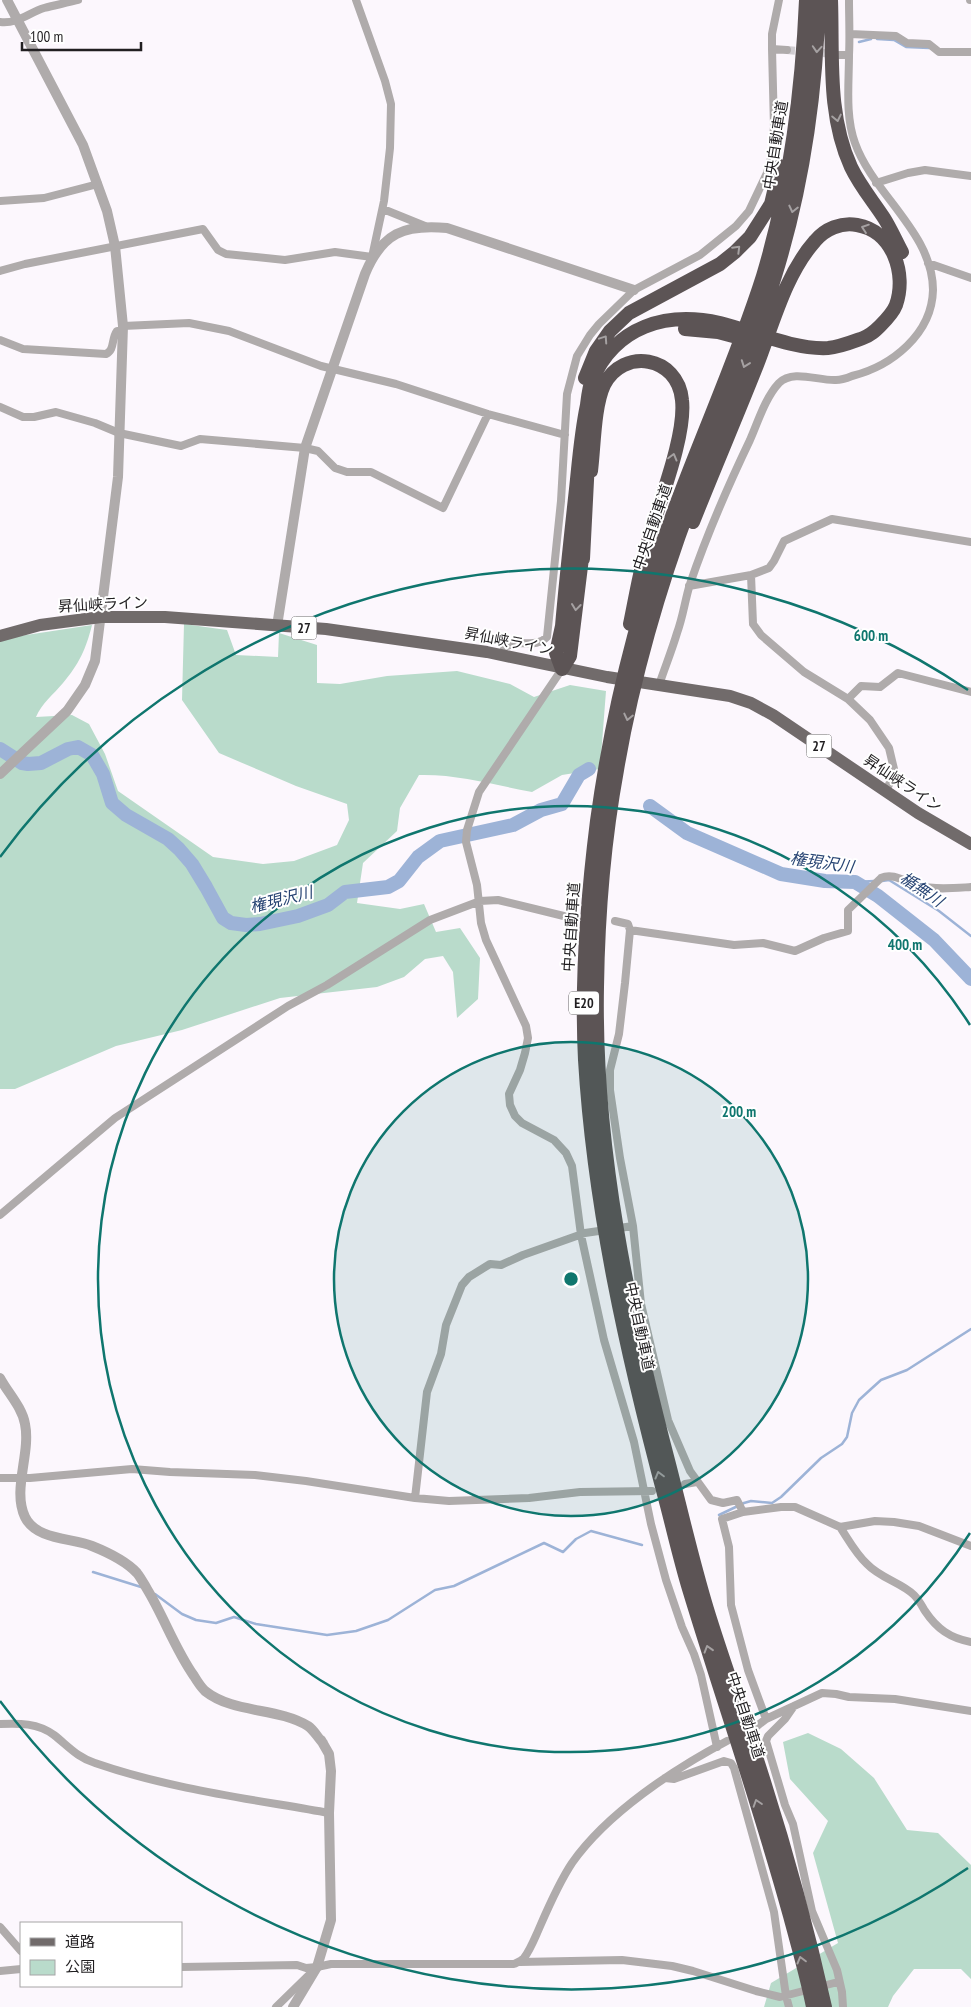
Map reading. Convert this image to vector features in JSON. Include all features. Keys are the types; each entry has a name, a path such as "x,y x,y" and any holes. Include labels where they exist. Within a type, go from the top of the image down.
{"highway":[{"name":"中央自動車道","path":"806,0 801,86 788,175 763,276 750,316 661,548 617,709 597,822 586,934 584,990 585,1059 600,1202 628,1353 646,1429 687,1582 777,1867 813,2007"},
{"name":"中央自動車道","path":"819,0 808,133 788,233 761,320 676,544 648,636 617,768 604,875 596,989 598,1057 604,1133 619,1242 634,1322 656,1416 706,1607 758,1760 789,1863 813,1952 825,2007"},
{"path":"780,344 804,356 827,356 852,352 866,347 887,332 897,320 905,303 908,278 903,253 884,218 864,191 850,166 841,140 833,100 831,0"},
{"path":"576,558 576,435 582,385 596,351 610,332 629,313 720,264 750,237 771,204 801,86"},
{"path":"576,558 582,430 592,381 606,356 620,341 638,328 658,322 709,321 720,328 780,344 808,347 828,348 846,345 870,335 896,306 900,275 894,255 887,243 875,231 857,225 827,230 806,252 792,276 781,302 648,636"},
{"path":"562,668 556,653 576,558 598,406 603,386 611,375 625,364 643,360 659,364 670,372 679,384 683,416 645,557 628,632 617,709"}],"main road":[{"name":"昇仙峡ライン","path":"0,636 40,624 101,617 165,617 277,626 389,637 503,655 607,677 730,696 773,715 926,818 971,844"}],"street":[{"path":"0,774 21,756 78,698 95,661 118,477 123,329 115,246 107,211 98,184 83,145 7,0"},
{"path":"0,22 18,21 42,9 78,0"},
{"path":"277,626 305,448 372,257 383,209 390,148 391,104 385,81 356,0"},
{"path":"503,655 504,648 510,644 537,644 547,637 561,501 567,394 578,356 599,324 634,290 700,255 736,226 750,211 767,173 771,158 774,127 772,34 779,0"},
{"path":"655,684 678,632 689,586 708,536 771,395 780,383 791,376 837,380 864,373 904,350 925,323 931,307 933,290 928,263 921,246 910,227 876,183 854,142 850,121 849,0"},
{"path":"850,34 896,36 907,43 929,44 940,52 971,52"},
{"path":"772,49 787,50"},
{"path":"839,54 849,55"},
{"path":"876,183 925,170 971,176"},
{"path":"0,200 44,198 98,184"},
{"path":"383,209 425,226"},
{"path":"372,257 387,241 407,229 425,226 447,228 634,290"},
{"path":"0,271 25,264 203,229 218,250 226,254 285,260 336,252 372,257"},
{"path":"928,263 971,278"},
{"path":"0,340 23,349 106,354 111,349 116,331 182,323 204,325 230,331 321,366 396,384 488,414 565,435"},
{"path":"0,407 23,417 34,417 56,412 95,423 119,433 181,446 200,439 305,448 318,451 335,468 347,472 371,472 444,508 488,414"},
{"path":"689,586 751,575 769,568 784,542 832,518 971,542"},
{"path":"751,575 753,624 761,635 804,672 848,699 870,720 889,748 894,770 886,791"},
{"path":"562,668 479,792 466,830 466,842 480,901 481,922 486,940 526,1026 528,1038 525,1053 510,1094 510,1105 515,1116 522,1123 554,1140 566,1153 572,1166 604,1340 649,1491 651,1524 666,1580 701,1674 717,1747"},
{"path":"848,699 861,686 880,687 898,673 971,692"},
{"path":"630,930 734,945 763,943 795,951 824,938 848,931 848,910 881,878 886,876 896,877 921,887 971,887"},
{"path":"0,1215 115,1118 288,1006 327,985 411,930 430,920 480,901 498,900 576,919"},
{"path":"615,921 628,924 630,930 626,983 619,1034 610,1070 610,1090 632,1226 641,1304 656,1375 668,1420 690,1471 711,1500 723,1503 736,1500 743,1512"},
{"path":"415,1498 427,1392 441,1354 446,1325 462,1285 468,1277 490,1264 501,1265 523,1255 583,1234 632,1226"},
{"path":"0,1378 21,1411 25,1422 27,1436 21,1478 21,1507 25,1519 34,1528 50,1536 91,1546 116,1557 137,1573 156,1604 186,1666 204,1690 221,1701 293,1719 309,1727 322,1742 328,1754 331,1771 329,1813 331,1920 317,1967 293,2007"},
{"path":"0,1478 132,1469 255,1475 306,1480 415,1498 449,1500 510,1499 580,1492 649,1491"},
{"path":"684,1484 697,1482"},
{"path":"766,1718 748,1670 731,1605 729,1547 722,1519 743,1512 795,1507 840,1527 866,1564 915,1596 934,1623 946,1634 971,1642"},
{"path":"840,1527 875,1521 894,1522 928,1528 971,1546"},
{"path":"757,1726 766,1718 822,1693 849,1697 895,1699 971,1710"},
{"path":"794,1706 785,1719 768,1736 766,1741 785,1805 794,1824 812,1911 837,1970 835,1983 842,1992 843,2007"},
{"path":"0,1724 26,1723 46,1730 74,1753 93,1763 153,1781 329,1813"},
{"path":"520,1962 530,1946 562,1880 573,1862 590,1842 623,1810 665,1778 727,1741"},
{"path":"665,1778 674,1779 724,1761 731,1762 774,1912 789,2007"},
{"path":"0,1927 20,1950"},
{"path":"182,1967 297,1965 306,1968 331,1964 474,1965 622,1960 672,1966 780,1997 835,1983"},
{"path":"276,2007 317,1967"},
{"path":"0,1971 20,1970"}],"green space":[{"path":"184,624 227,630 236,655 278,657 279,633 317,645 317,683 340,684 387,676 457,671 510,684 534,697 570,685 606,691 600,769 562,775 532,792 462,778 419,775 400,808 397,831 363,863 357,903 400,909 424,904 436,932 460,928 480,958 478,999 457,1018 453,972 443,956 425,959 404,977 377,987 280,998 182,1030 116,1046 15,1089 0,1089 0,639 92,625 78,663 36,717 72,715 89,724 105,754 118,791 213,857 263,864 294,861 337,845 349,820 347,804 296,786 219,753 182,700"},
{"path":"808,1733 841,1749 874,1778 907,1830 938,1833 971,1865 971,1979 961,1969 914,1969 893,1996 888,2007 764,2007 771,1983 838,1943 813,1853 828,1821 790,1779 783,1742"}],"waterway":[{"path":"859,42 871,39"},
{"path":"877,39 894,40 906,47 929,48"},
{"name":"権現沢川","path":"0,749 22,763 28,764 41,763 68,749 78,747 92,755 103,774 112,803 126,815 168,839 179,849 192,864 223,918 231,923 246,925 298,916 328,905 345,892 388,887 399,881 418,857 440,841 513,825 541,810 562,804 579,775 589,769"},
{"name":"権現沢川","path":"650,806 687,833 781,874 825,881 855,882 878,896 934,940 971,979"},
{"name":"楯無川","path":"882,881 889,880 939,911 971,936"},
{"name":"楯無川","path":"855,882 874,881"},
{"path":"719,1515 744,1503 751,1501 772,1503 781,1497 821,1458 842,1444 847,1437 852,1413 859,1400 881,1380 907,1370 971,1329"},
{"path":"155,1594 182,1614 196,1620 216,1623 234,1617 256,1624 327,1635 356,1631 388,1620 435,1590 454,1586 544,1543 563,1552 576,1539 591,1531 642,1545"},
{"path":"93,1572 141,1587"}],"tunnel":[{"path":"787,50 835,54"}]}
